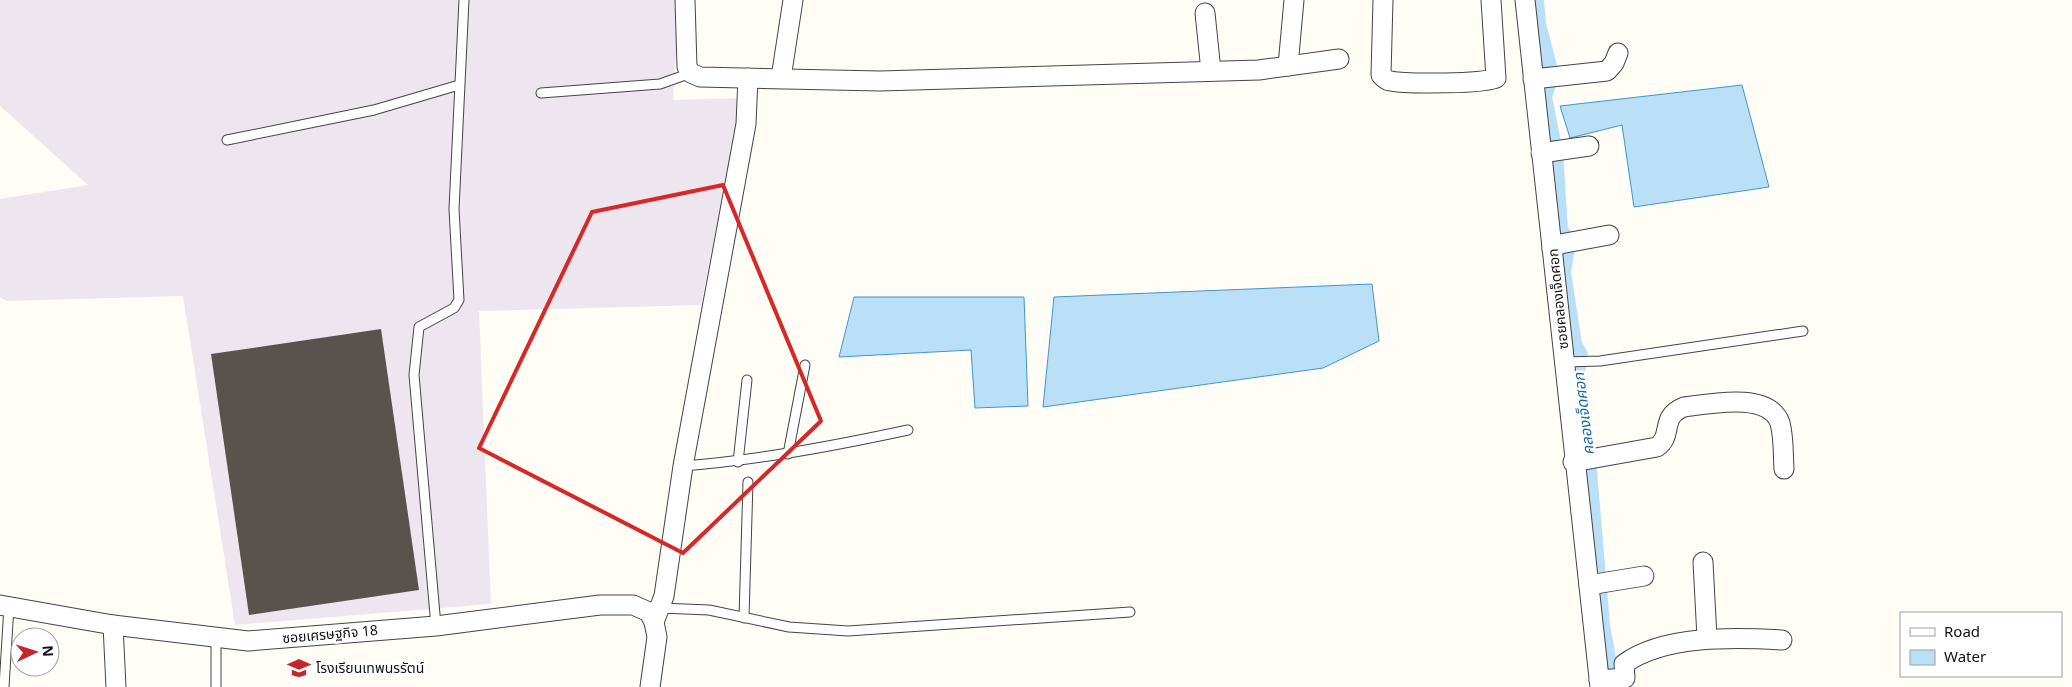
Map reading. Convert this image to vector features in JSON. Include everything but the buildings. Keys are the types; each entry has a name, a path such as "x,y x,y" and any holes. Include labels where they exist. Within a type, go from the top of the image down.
{"street":[{"path":"685,0 687,67 691,72 700,77 880,81 1259,70 1339,59"},
{"path":"781,78 793,0"},
{"path":"1288,66 1294,0"},
{"path":"1383,0 1381,75 1390,81 1481,82 1496,78 1491,0"},
{"name":"ซอยคลองเจ็ดศอก","path":"1525,0 1552,152 1556,246 1579,460 1589,585 1613,682"},
{"path":"1205,13 1211,71"},
{"path":"1538,79 1607,71 1614,63 1618,53"},
{"path":"650,687 657,638 657,615 664,596 683,466 746,124 748,78"},
{"path":"1552,152 1589,146"},
{"path":"1556,246 1586,238 1608,235"},
{"path":"1579,460 1657,447 1666,436 1669,418 1674,411 1684,408 1750,402 1762,405 1772,411 1779,421 1782,435 1784,469"},
{"path":"1703,562 1707,638"},
{"path":"1589,585 1644,576"},
{"name":"ซอยเศรษฐกิจ 18","path":"5,606 113,625 248,641 436,626 600,605 633,605 657,615"},
{"path":"113,625 116,687"},
{"path":"1613,682 1624,664 1634,656 1707,638 1782,640"}],"lane":[{"path":"436,626 414,375 419,327 454,308 459,300 454,209 464,0"},
{"path":"541,92 660,84 691,72"},
{"path":"227,140 374,110 460,85"},
{"path":"1569,361 1600,361 1803,331"},
{"path":"788,454 805,364"},
{"path":"738,462 747,380"},
{"path":"683,466 738,462 908,430"},
{"path":"744,618 748,482"},
{"path":"4,687 5,606"},
{"path":"657,615 709,610 789,627 848,631 1130,612"},
{"path":"216,638 216,687"}],"highlighted area":[{"path":"723,185 821,421 683,553 479,448 592,212"}],"shaded area":[{"path":"0,0 679,0 673,100 742,98 701,305 479,311 491,604 235,625 183,296 6,301 0,297 0,199 88,185 0,106"}],"water":[{"path":"1742,85 1769,187 1634,207 1622,125 1570,138 1560,106"},
{"path":"1372,284 1379,341 1323,368 1043,407 1054,297"},
{"path":"854,297 1024,297 1028,406 975,408 971,350 839,357"}],"waterway":[{"name":"คลองเจ็ดศอก","path":"1536,0 1538,24 1551,74 1544,97 1555,152 1560,230 1568,242 1563,272 1574,344 1580,355 1577,372 1578,396 1585,441 1590,454 1589,471 1602,625 1613,687"}],"place":[{"name":"โรงเรียนเทพนรรัตน์","path":"299,668"}]}
